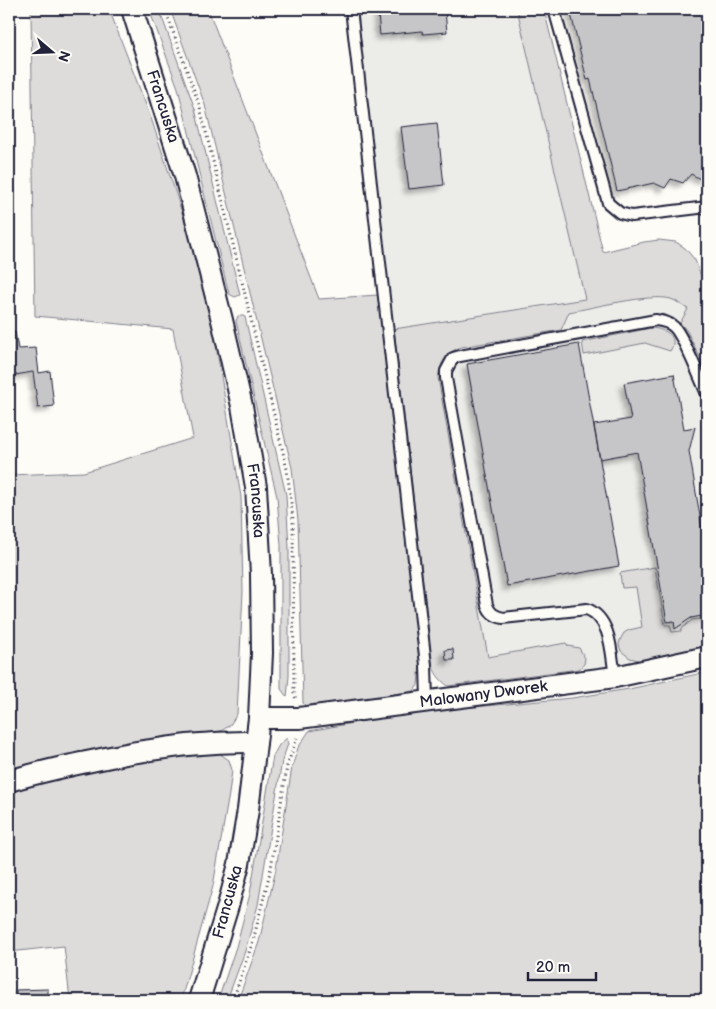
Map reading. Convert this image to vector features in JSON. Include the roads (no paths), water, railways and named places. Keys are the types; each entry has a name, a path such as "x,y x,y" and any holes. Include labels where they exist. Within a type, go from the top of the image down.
{"street":[{"name":"Francuska","path":"132,9 185,176 242,406 256,487 261,574 262,653 259,718 248,810 239,864 199,1000"},
{"name":"Malowany Dworek","path":"259,718 300,718 615,677 707,657"},
{"path":"9,781 77,763 188,744 221,741 256,742"}],"lane":[{"path":"351,9 425,655 427,701"},
{"path":"554,9 608,203 620,212 632,216 707,207"},
{"path":"615,677 608,636 602,621 594,612 587,609 503,618 496,617 490,612 483,586 446,371 454,358 460,356 656,320 674,326 707,394"}]}
